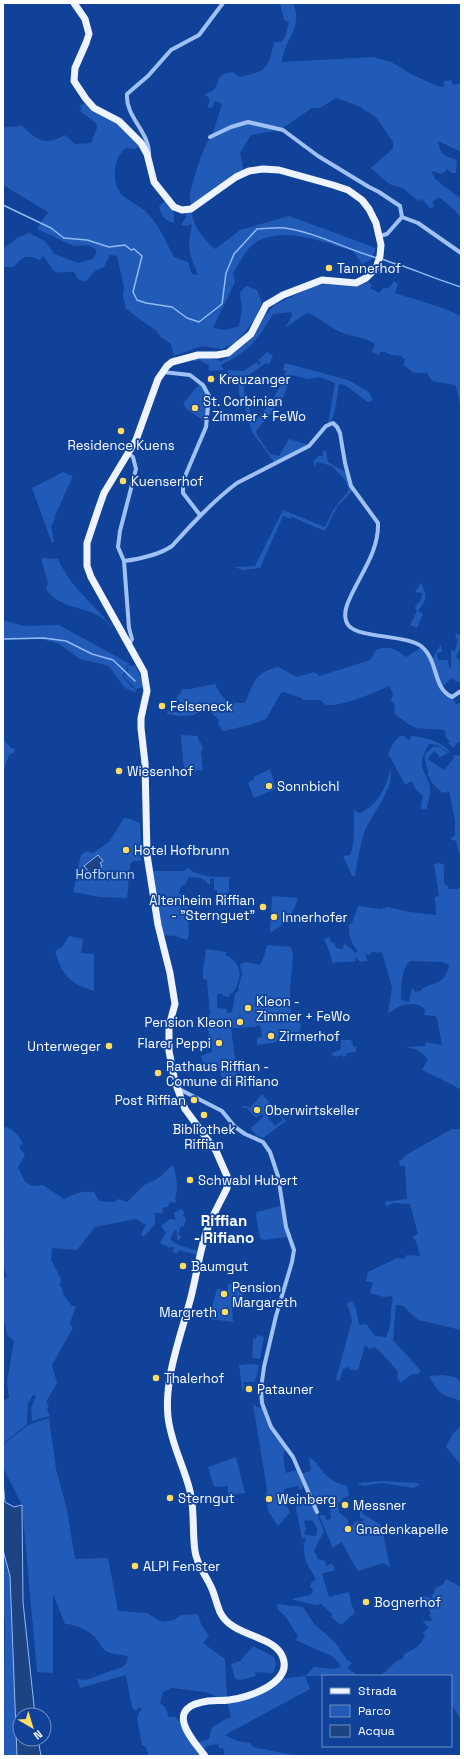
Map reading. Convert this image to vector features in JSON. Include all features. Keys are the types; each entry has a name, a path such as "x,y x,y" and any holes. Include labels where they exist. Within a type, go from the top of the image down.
{"main road":[{"path":"74,3 85,19 89,34 74,68 74,81 94,108 118,121 138,140 147,154 152,177 160,192 174,207 182,210 192,209 236,177 256,170 279,170 348,190 362,200 373,216 380,236 382,248 378,263 372,274 366,278 356,282 322,280 283,295 266,305 251,334 228,353 217,355 198,354 169,364 158,379 138,435 104,492 87,543 86,556 91,577 144,672 147,685 147,696 141,718 145,763 147,856 160,933 173,987 175,1004 169,1026 168,1038 177,1088 185,1109 216,1151 224,1168 227,1180 227,1188 205,1235 191,1297 175,1355 167,1400 171,1436 190,1492 194,1550 197,1564 210,1585 220,1612 234,1627 272,1644 281,1653 284,1660 284,1672 276,1682 236,1699 198,1703 187,1710 184,1716 184,1727 204,1756"}],"street":[{"path":"149,166 149,145 132,114 127,101 127,94 148,76 171,50 199,35 223,3"},
{"path":"210,137 231,127 248,122 283,130 318,156 400,206 402,217"},
{"path":"380,236 387,234 402,217"},
{"path":"402,217 418,223 461,253"},
{"path":"163,371 190,375 205,388 209,396 206,427 183,481 183,493 200,515"},
{"path":"124,561 167,550 200,515 237,483 308,446 328,424 330,423 336,425 340,434 350,486 378,524 372,557 347,607 345,618 348,626 359,631 412,642 421,646 434,664 442,690 452,697 461,691"},
{"path":"128,453 133,457 136,469 118,539 120,555 124,561 129,628 132,639 129,646"},
{"path":"177,1088 222,1110 235,1127 245,1134 262,1142 270,1152 278,1176 286,1227 294,1250 264,1365 261,1389 262,1403 271,1427 293,1457 316,1512"}],"green space":[{"path":"280,3 293,3 296,12 295,27 283,54 282,62 373,57 391,62 413,75 437,86 444,87 444,81 451,80 453,85 461,83 461,152 438,141 440,150 443,154 457,160 456,173 452,173 447,169 442,174 431,171 435,179 461,199 461,219 456,211 439,197 433,201 434,207 430,208 422,199 418,201 404,189 389,184 371,168 393,148 393,142 375,116 361,107 336,98 320,108 312,108 280,130 251,135 240,153 244,173 191,209 190,196 195,174 205,146 212,136 222,104 215,101 212,108 207,107 210,100 205,94 215,89 221,76 225,74 233,72 239,77 255,73 264,68 270,59 274,42 281,42 285,37 289,22 284,20"},
{"path":"86,103 112,117 140,146 135,149 126,148 118,157 115,177 118,190 128,200 144,210 155,223 174,257 188,262 192,274 198,275 190,254 189,243 192,224 187,226 181,225 186,217 186,210 191,209 196,227 215,249 240,230 289,216 376,248 371,260 362,264 353,251 307,238 283,235 271,236 256,242 241,259 233,273 235,282 213,328 226,330 239,326 242,310 240,293 246,286 257,290 262,303 254,321 235,343 222,349 202,346 174,356 171,344 162,338 155,330 126,309 123,296 124,287 117,256 110,255 104,267 95,271 85,282 78,279 74,272 54,271 43,256 40,260 32,257 26,257 20,260 14,267 3,267 3,249 17,238 29,233 45,241 54,254 78,263 93,259 97,250 88,245 74,246 37,229 48,212 3,185 3,127 22,126 37,138 47,141 65,135 75,144 91,143 97,128 96,123 80,111 82,108 79,106"},
{"path":"166,199 174,207 174,223 164,218 159,207"},
{"path":"394,281 398,284 395,293 440,307 461,316 461,409 455,385 432,381 427,373 414,373 403,365 405,360 401,356 391,355 385,352 380,352 379,355 372,352 375,344 363,338 339,331 315,316 307,313 285,328 292,316 291,312 273,314 252,344 231,360 221,365 224,370 210,371 208,368 210,366 199,360 193,361 192,359 209,358 221,361 229,357 253,338 265,316 274,305 315,286 325,284 356,287 369,282 372,286 370,288 379,293 383,288 389,288"},
{"path":"267,352 273,356 269,364 265,363 249,375 245,380 244,393 247,396 251,418 254,420 257,419 278,391 286,371 283,370 285,363 348,380 369,392 373,400 368,402 345,385 339,384 333,417 328,424 335,383 320,377 308,379 291,375 283,398 256,431 257,435 270,454 279,456 289,439 310,445 274,462 252,432 244,403 239,394 239,377 227,377 228,370 244,371 256,362 259,365 261,364 258,360"},
{"path":"200,383 209,396 206,422 188,410 183,404"},
{"path":"323,451 326,451 328,462 347,473 353,490 337,507 325,531 292,517 291,519 283,516 260,568 243,570 234,567 255,566 283,510 325,527 334,509 349,490 345,480 332,466 317,462 314,467 314,461 318,456 323,456"},
{"path":"63,472 73,476 51,526 54,542 52,543 32,488"},
{"path":"41,558 58,559 63,570 76,588 114,630 100,616 63,603 51,595 46,589 48,583"},
{"path":"421,583 425,592 425,598 418,611 423,614 417,628 410,625 417,611 415,607 421,600 422,593 415,592"},
{"path":"3,620 24,626 59,625 130,664 126,666 127,669 122,676 137,691 135,692 125,688 109,666 80,659 58,643 40,639 3,640"},
{"path":"457,633 461,635 461,647 456,657 461,661 461,684 452,678 441,688 452,697 456,704 460,703 461,692 461,742 457,743 454,748 448,743 450,741 446,738 445,730 416,728 395,714 394,704 391,700 393,694 389,686 349,702 332,705 325,705 321,700 303,700 302,698 283,692 266,719 250,725 223,731 218,724 219,720 206,707 197,713 187,716 167,714 168,711 181,713 182,705 180,704 179,700 176,700 182,690 181,689 190,689 215,684 226,700 233,703 245,703 256,679 259,675 270,669 278,667 297,677 314,672 320,676 370,660 376,650 385,648 396,650 406,657 422,647 433,658 441,644 442,652 437,653 438,660 448,660 449,668 451,669 451,650 455,651 458,640 455,638"},
{"path":"130,665 133,667 135,665 142,680 143,687 136,689 123,676 128,670 127,666"},
{"path":"181,735 198,736 199,742 201,743 203,749 201,752 203,770 185,772"},
{"path":"400,736 405,736 409,741 411,736 434,741 444,746 451,754 432,744 429,744 424,753 422,766 430,786 430,797 427,809 422,809 421,806 423,796 416,790 412,781 405,785 388,754 394,742"},
{"path":"3,739 11,748 15,749 14,753 9,755 3,772"},
{"path":"434,746 441,748 448,753 439,758 439,755 434,751 428,759 444,770 454,758 454,755 461,756 461,860 456,841 450,839 455,835 455,821 449,791 442,793 433,784 428,775 424,755 426,757 425,754"},
{"path":"390,768 391,776 389,784 382,801 364,833 355,876 352,876 343,856 350,855 352,850 354,838 354,809 356,812 360,813 366,810 377,800 387,782"},
{"path":"270,769 276,789 254,798 248,783 254,779 254,777"},
{"name":"Hofbrunn","path":"124,818 140,823 141,861 133,861 130,865 127,898 100,897 73,892 81,855 86,851 93,853 109,842"},
{"path":"440,863 444,865 444,883 449,889 457,889 461,886 461,1091 458,1088 422,1070 428,1059 418,1050 406,1047 425,1046 426,1042 442,1045 437,1018 435,1016 424,1015 425,1010 417,1004 406,1004 396,1008 388,1014 392,988 382,952 376,953 373,951 368,956 367,953 365,955 368,961 360,962 357,958 355,958 356,961 332,963 330,953 324,939 329,937 332,943 335,943 336,948 343,949 344,943 356,953 358,951 350,939 349,924 352,923 358,906 381,909 388,907 409,912 436,915 435,897 439,896 434,864","holes":["410,961 442,962 449,965 446,975 440,981 423,988 421,991 415,992 412,987 409,1002 401,1000 403,974"]},
{"path":"188,868 202,875 229,877 229,892 225,894 217,894 217,890 214,890 214,878 210,879 210,884 207,884 207,882 201,878 189,877 185,885 182,885 178,893 187,897 189,936 187,940 175,936 160,935 152,871 184,871"},
{"path":"272,896 298,898 294,909 288,918 270,933"},
{"path":"69,936 83,939 81,953 94,954 94,991 73,981 64,973 61,967 55,951 62,947"},
{"path":"267,945 291,947 293,956 290,990 291,1017 299,1022 301,1026 299,1035 284,1034 284,1032 280,1029 277,1042 257,1045 257,1038 262,1037 259,1025 254,1027 231,1028 237,1074 224,1084 219,1068 204,1068 201,1056 212,1052 212,1049 207,1025 201,1025 195,1016 210,1015 207,980 203,979 206,949 226,952 225,955 236,962 238,967 238,983 232,994 230,993 229,997 223,996 223,994 217,994 217,1008 227,1009 227,1013 232,1012 235,994 239,990 238,988 242,975 240,964 246,962 260,965"},
{"path":"341,1040 351,1040 354,1047 357,1046 356,1052 347,1053 346,1056 343,1057 342,1055 333,1056 331,1054 341,1049"},
{"path":"262,1094 286,1121 263,1138 256,1135 251,1128 264,1116 262,1114 256,1118 246,1107 244,1108 241,1106 247,1106 250,1108","holes":["273,1107 283,1120 275,1126 267,1116 270,1114 268,1111"]},
{"path":"3,1127 13,1130 23,1143 19,1147 25,1155 18,1167 25,1182 33,1186 43,1185 64,1199 78,1193 94,1192 99,1201 114,1202 119,1199 127,1202 144,1185 157,1179 173,1165 177,1186 175,1203 170,1202 168,1207 162,1208 163,1213 155,1213 155,1224 144,1237 141,1234 146,1225 136,1219 95,1227 77,1250 52,1248 51,1259 61,1279 60,1287 62,1287 63,1294 72,1306 76,1306 70,1323 73,1328 52,1365 57,1383 46,1402 49,1405 47,1409 50,1416 32,1421 31,1408 36,1396 33,1395 28,1403 27,1424 3,1444 3,1401 9,1398 7,1381 14,1341 7,1335 5,1324 3,1323 3,1279 7,1276 3,1258 5,1240 3,1237"},
{"path":"452,1129 461,1129 461,1330 418,1320 402,1305 396,1305 393,1340 421,1371 418,1374 412,1374 401,1383 397,1378 398,1372 380,1351 374,1347 369,1349 365,1345 358,1370 350,1370 350,1367 343,1369 339,1382 336,1379 352,1321 348,1306 346,1304 352,1301 356,1309 359,1325 366,1324 375,1336 386,1337 390,1322 393,1298 391,1296 384,1297 370,1293 373,1283 366,1281 368,1272 397,1258 404,1259 407,1255 420,1256 413,1236 418,1234 410,1204 393,1203 386,1207 385,1202 407,1199 405,1166 400,1166 399,1161 403,1159 404,1156"},
{"path":"281,1206 287,1237 263,1240 260,1238 256,1215 257,1212"},
{"path":"181,1209 185,1212 183,1215 186,1219 184,1227 181,1226 178,1235 181,1236 179,1241 177,1240 177,1231 175,1230 170,1239 178,1245 198,1251 197,1255 179,1250 176,1254 173,1251 174,1248 171,1246 170,1248 160,1243 166,1233 161,1226 170,1219 176,1220 174,1213"},
{"path":"242,1282 244,1304 243,1306 232,1308 233,1322 209,1319 217,1289 228,1290 228,1284"},
{"path":"257,1335 264,1337 260,1359 252,1358 253,1339 256,1339"},
{"path":"239,1365 259,1365 255,1382 244,1382 243,1395"},
{"path":"443,1375 455,1377 461,1382 461,1403 456,1399 441,1393 436,1388 429,1376"},
{"path":"253,1403 256,1407 262,1408 269,1429 286,1449 284,1458 286,1473 297,1470 303,1486 302,1489 299,1489 298,1486 284,1489 284,1502 290,1512 278,1526 268,1511 267,1503 264,1500 267,1490"},
{"path":"49,1418 56,1469 67,1510 75,1559 108,1558 118,1611 147,1613 162,1622 174,1620 181,1615 198,1614 201,1624 209,1636 203,1643 225,1659 227,1701 236,1699 280,1679 305,1676 310,1689 225,1735 237,1741 250,1743 253,1747 298,1756 225,1756 223,1748 219,1748 218,1744 206,1746 205,1751 202,1752 205,1756 147,1756 148,1753 145,1746 142,1745 137,1719 139,1712 142,1710 140,1707 136,1711 132,1708 126,1675 80,1688 77,1679 86,1680 122,1667 126,1664 128,1656 106,1651 88,1632 74,1625 65,1624 53,1594 53,1673 37,1672 22,1505 3,1467 3,1445 28,1425","holes":["172,1688 205,1692 214,1695 217,1700 227,1701 231,1717 212,1727 209,1739 195,1743 176,1717 169,1717 165,1707 160,1703 163,1692"]},
{"path":"461,1425 461,1465 446,1447 452,1435"},
{"path":"236,1457 245,1493 228,1495 228,1486 214,1487 208,1467"},
{"path":"309,1457 316,1462 329,1478 347,1486 349,1496 342,1498 342,1501 338,1503 339,1512 348,1520 348,1525 354,1525 354,1522 364,1521 363,1518 360,1518 360,1509 363,1514 381,1525 390,1567 384,1563 358,1571 342,1542 332,1548 319,1515 325,1515 326,1520 331,1519 329,1501 312,1501 324,1531 314,1551 318,1559 325,1561 327,1566 332,1563 335,1570 322,1574 329,1597 349,1592 355,1613 341,1625 331,1617 332,1614 321,1604 315,1605 291,1599 311,1595 313,1589 310,1587 311,1583 316,1579 306,1559 304,1545 302,1544 306,1541 305,1537 302,1539 296,1509 297,1504 302,1500 311,1501 300,1474 311,1471","holes":["312,1520 317,1529 316,1536 305,1535 304,1532 306,1530 304,1521"]},
{"path":"382,1481 420,1484 414,1488 381,1483 363,1486 357,1483"},
{"path":"3,1550 10,1576 15,1707 12,1707 12,1747 17,1747 17,1756 3,1756 5,1623 3,1604"},
{"path":"446,1579 461,1587 461,1720 452,1705 452,1675 381,1675 398,1660 403,1659 404,1654 419,1645 425,1635 423,1633 429,1627 422,1621 433,1621 429,1615 431,1613 421,1596 431,1598 436,1588 443,1584"},
{"path":"277,1604 303,1607 315,1625 335,1642 347,1660 352,1663 347,1668 358,1675 305,1676 314,1667 335,1669 341,1666 333,1657 295,1640 298,1637 286,1617 278,1610"},
{"path":"253,1646 274,1657 276,1664 273,1673 255,1672 256,1676 241,1680 235,1679 231,1664 240,1661"}],"water":[{"path":"98,855 103,861 100,863 102,866 92,875 84,866"},
{"path":"3,1481 5,1502 14,1507 22,1505 23,1602 34,1707 15,1707 10,1576 3,1550"},
{"path":"17,1747 39,1747 41,1756 17,1756"}],"waterway":[{"path":"3,205 51,228 64,238 87,240 109,247 125,245 131,250 134,249 142,256 133,292 137,300 172,307 187,318 199,322 222,304 226,273 234,254 257,229 285,228 297,230 377,258"},
{"path":"382,259 461,287"},
{"path":"3,639 44,638 66,641 92,654 113,660 135,681"}],"place":[{"name":"Tannerhof","path":"329,268"},
{"name":"Kreuzanger","path":"211,379"},
{"name":"St. Corbinian - Zimmer + FeWo","path":"195,408"},
{"name":"Residence Kuens","path":"121,431"},
{"name":"Kuenserhof","path":"123,481"},
{"name":"Felseneck","path":"162,706"},
{"name":"Wiesenhof","path":"119,771"},
{"name":"Sonnbichl","path":"269,786"},
{"name":"Hotel Hofbrunn","path":"126,850"},
{"name":"Altenheim Riffian - \"Sternguet\"","path":"263,907"},
{"name":"Innerhofer","path":"274,917"},
{"name":"Kleon - Zimmer + FeWo","path":"248,1008"},
{"name":"Pension Kleon","path":"240,1022"},
{"name":"Zirmerhof","path":"271,1036"},
{"name":"Flarer Peppi","path":"219,1043"},
{"name":"Unterweger","path":"109,1046"},
{"name":"Rathaus Riffian - Comune di Rifiano","path":"158,1073"},
{"name":"Post Riffian","path":"194,1100"},
{"name":"Oberwirtskeller","path":"257,1110"},
{"name":"Bibliothek Riffian","path":"204,1115"},
{"name":"Schwabl Hubert","path":"190,1180"},
{"name":"Baumgut","path":"183,1266"},
{"name":"Pension Margareth","path":"224,1294"},
{"name":"Margreth","path":"225,1312"},
{"name":"Thalerhof","path":"156,1378"},
{"name":"Patauner","path":"249,1389"},
{"name":"Sterngut","path":"170,1498"},
{"name":"Weinberg","path":"269,1499"},
{"name":"Messner","path":"345,1505"},
{"name":"Gnadenkapelle","path":"348,1529"},
{"name":"ALPI Fenster","path":"135,1566"},
{"name":"Bognerhof","path":"366,1602"}],"district":[{"name":"Riffian - Rifiano","path":"224,1228"}]}
